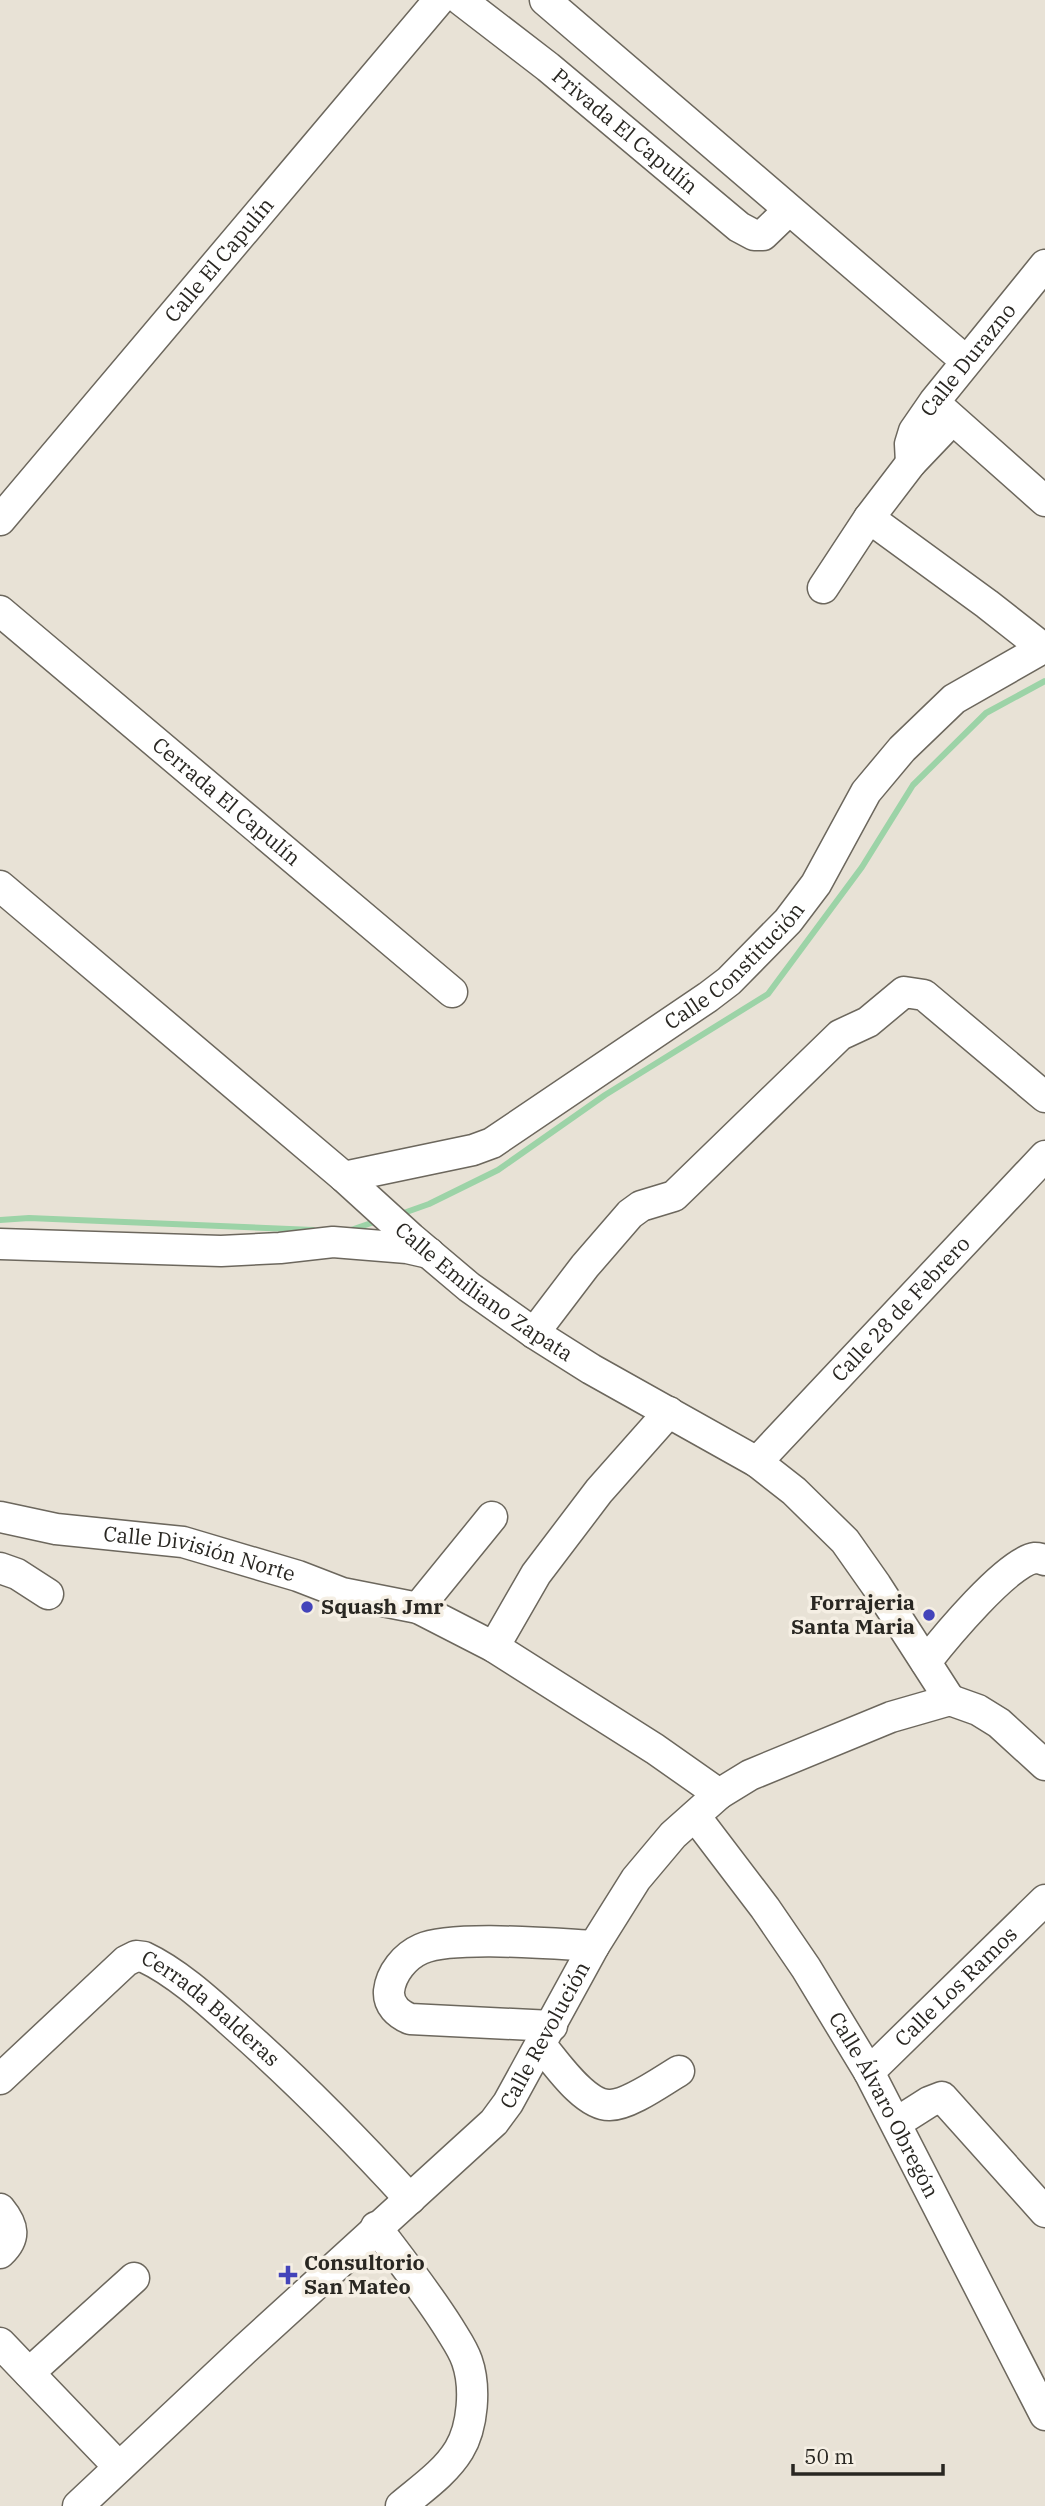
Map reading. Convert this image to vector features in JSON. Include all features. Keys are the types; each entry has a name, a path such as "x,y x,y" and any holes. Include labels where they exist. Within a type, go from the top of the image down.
{"street":[{"name":"Calle El Capulín","path":"0,520 439,0"},
{"name":"Privada El Capulín","path":"461,0 548,67 739,228 754,235 763,235 789,210"},
{"path":"545,0 967,361"},
{"name":"Calle Durazno","path":"823,588 869,518 911,463 910,444 914,432 943,411 967,361 1045,265"},
{"path":"943,411 1045,501"},
{"path":"869,518 1044,648"},
{"name":"Cerrada El Capulín","path":"0,611 452,992"},
{"name":"Calle Constitución","path":"352,1184 492,1143 708,997 760,951 788,921 816,884 866,792 902,749 954,699 1044,648"},
{"name":"Calle Emiliano Zapata","path":"0,886 352,1184 469,1287 534,1333 592,1369 757,1462 817,1511 845,1541 950,1700"},
{"path":"534,1333 577,1275 631,1214 641,1206 674,1196 840,1035 868,1022 904,992 924,995 1045,1097"},
{"name":"Calle 28 de Febrero","path":"757,1462 1045,1156"},
{"path":"0,1244 211,1251 333,1242 407,1248 420,1246"},
{"path":"494,1647 536,1574 599,1491 669,1412"},
{"name":"Calle División Norte","path":"0,1517 56,1529 183,1542 285,1572 342,1593 418,1608 494,1647 644,1742 719,1794"},
{"path":"418,1608 492,1517"},
{"path":"926,1662 958,1623 1005,1577 1029,1560 1045,1560"},
{"path":"0,1568 17,1574 48,1594"},
{"path":"950,1700 978,1710 999,1723 1045,1765"},
{"name":"Calle Revolución","path":"78,2506 376,2227 494,2122 508,2103 594,1946 636,1879 673,1835 719,1794 750,1775 891,1717 950,1700"},
{"name":"Calle Álvaro Obregón","path":"695,1816 765,1908 806,1968 869,2072 943,2221 1045,2415"},
{"name":"Calle Los Ramos","path":"869,2072 1045,1900"},
{"path":"594,1946 482,1943 432,1946 420,1950 403,1963 394,1975 389,1990 390,2001 394,2009 410,2019 546,2036 582,2092 596,2103 611,2106 630,2099 680,2071"},
{"name":"Cerrada Balderas","path":"0,2078 126,1961 136,1956 144,1956 216,2009 276,2062 410,2199"},
{"path":"896,2123 942,2097 1045,2212"},
{"path":"0,2209 12,2225 10,2242 0,2253"},
{"path":"376,2227 439,2312 460,2346 470,2378 470,2417 459,2451 447,2466 401,2506"},
{"path":"29,2373 134,2278"},
{"path":"0,2343 118,2467"}],"waterway":[{"path":"398,1215 429,1204 498,1170 605,1095 768,994 862,867 913,785 986,713 1045,681"},
{"path":"0,1220 29,1218 313,1230"},
{"path":"348,1231 377,1221"}],"place":[{"name":"Squash Jmr","path":"307,1607"},
{"name":"Forrajeria Santa Maria","path":"929,1615"},
{"name":"Consultorio San Mateo","path":"288,2275"}]}
